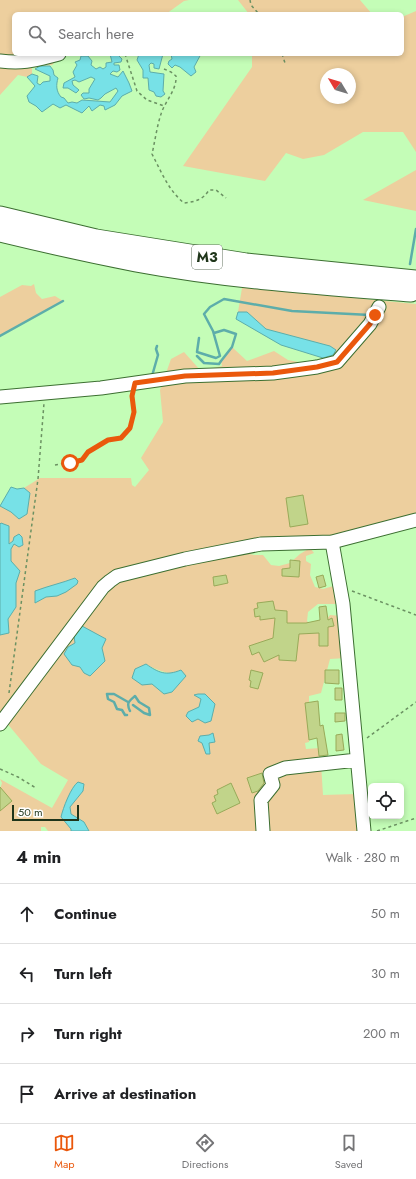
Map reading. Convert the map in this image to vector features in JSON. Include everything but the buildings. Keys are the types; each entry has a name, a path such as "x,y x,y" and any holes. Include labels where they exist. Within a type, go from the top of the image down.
{"highway":[{"name":"M3","path":"0,216 96,240 246,263 416,280"},
{"name":"M3","path":"0,232 51,245 138,262 191,270 293,282 416,293"}],"street":[{"path":"0,61 26,63 52,56"},
{"path":"0,397 101,388 185,376 273,373 317,367 337,362 370,324 379,307"},
{"path":"0,724 103,587 117,576 185,559 262,544 332,542 416,520"},
{"path":"332,542 340,586 364,831"},
{"path":"263,831 261,800 274,785 270,774 285,768 357,760"}],"path":[{"path":"250,0 251,5 257,12"},
{"path":"126,56 137,91 148,100 164,106"},
{"path":"283,56 285,63"},
{"path":"164,69 172,72 176,76 176,84 160,116 152,154 168,186 176,197 184,203 196,202 206,196 209,190 216,190 226,198"},
{"path":"55,465 82,460 88,452 108,440 121,438 130,428 134,412 132,396 135,383"},
{"path":"9,693 38,479 45,393"},
{"path":"340,586 416,615"},
{"path":"356,747 416,702"},
{"path":"0,768 18,776 36,788"},
{"path":"377,831 416,818"}],"shaded area":[{"path":"0,0 189,0 184,1 169,12 12,12 12,56 60,56 52,65 32,68 32,74 27,77 18,75 0,95"},
{"path":"238,0 360,0 370,12 247,12"},
{"path":"416,11 416,152 403,132 363,132 324,155 303,159 286,153 265,181 183,166 252,67 252,56 404,56 404,16"},
{"path":"416,170 416,211 363,200"},
{"path":"243,282 312,290 364,299 416,304 416,517 331,541 268,542 111,573 103,592 119,580 227,556 249,554 263,555 271,565 279,566 290,563 310,548 314,553 306,556 306,561 311,564 310,575 315,587 323,589 337,585 341,604 318,604 308,612 307,621 317,631 330,615 342,616 346,658 330,659 321,693 309,696 309,742 305,743 306,749 320,748 323,795 357,794 358,831 89,831 84,822 71,814 70,807 83,791 84,784 74,785 65,803 71,831 48,831 45,827 41,827 41,831 0,831 0,789 2,783 0,779 52,808 68,780 41,764 6,722 0,723 0,635 9,633 8,619 16,607 16,583 20,571 11,561 11,549 14,544 13,541 8,544 1,523 0,524 0,506 11,512 19,519 26,514 30,493 24,488 40,478 131,478 132,485 135,487 149,470 141,458 163,422 160,390 171,359 184,352 201,371 222,366 221,361 232,347 247,361 274,351 288,360 314,365 323,358 333,355 330,346 266,329 247,312 238,312","holes":["75,578 78,581 77,584 57,596 46,597 35,603 46,587","95,634 105,639 102,648 84,673 80,667 72,665 69,660 68,647","146,664 161,671 186,676 172,692 164,694 152,684","195,695 215,704 205,723 188,712 199,707 201,699"]},
{"path":"34,284 36,293 42,299 55,296 63,301 0,336 0,297 22,285 31,286"}],"water":[{"path":"81,56 88,56 92,61 91,65 96,69 100,67 103,69 106,67 106,63 112,62 110,56 119,56 122,59 121,62 114,63 114,65 119,65 120,70 117,72 113,71 110,74 118,77 123,71 132,91 122,96 115,105 105,110 104,106 100,105 92,111 89,106 82,113 66,105 60,108 53,104 42,112 29,102 27,96 35,86 27,77 32,74 38,76 37,83 40,85 43,82 50,81 50,76 35,69 40,66 50,66 54,75 58,78 57,90 61,97 68,103 77,103 82,100 110,102 118,91 116,88 98,100 89,98 84,99 81,95 83,93 89,93 89,89 95,79 91,77 79,82 75,80 72,81 73,85 79,90 76,93 68,88 63,88 64,83 75,77 73,72 77,65 75,62 80,60"},
{"path":"138,56 162,56 159,69 154,68 154,64 151,63 149,65 150,72 164,74 163,91 165,94 161,97 156,96 154,92 149,90 148,78 143,78 143,70 137,60"},
{"path":"171,56 200,56 194,67 196,72 191,76 180,67 175,65 172,68 168,64 172,59"},
{"path":"238,312 247,312 266,329 330,346 336,350 333,355 323,358 281,345 236,319"},
{"path":"11,487 17,489 24,488 30,493 27,514 19,519 11,512 0,506"},
{"path":"0,524 9,526 9,544 13,541 14,537 19,534 22,537 23,545 19,547 14,544 11,549 11,561 20,571 16,583 16,607 8,619 9,633 0,635"},
{"path":"75,578 78,581 77,584 66,592 57,596 46,597 35,603 35,591"},
{"path":"82,626 106,639 102,648 105,661 90,676 84,673 80,667 72,665 64,654 68,647 75,643 74,636"},
{"path":"146,664 163,673 171,673 181,670 186,676 172,692 164,694 152,684 142,685 132,678 135,669"},
{"path":"205,694 215,704 211,721 205,723 198,719 192,722 186,716 188,712 199,707 201,699 194,695"},
{"path":"213,733 215,742 209,743 210,754 206,754 202,743 198,741 200,736"},
{"path":"78,782 84,784 83,791 70,807 71,814 84,822 89,831 71,831 61,817 65,803"}],"waterway":[{"path":"410,264 416,229"},
{"path":"199,338 197,352 216,358 220,356 213,331 204,314 210,307 224,299 292,311 370,315"},
{"path":"0,336 63,301"},
{"path":"197,356 204,363 219,364 232,347 236,334 224,330 214,333"},
{"path":"152,376 158,355 156,349 157,346"},
{"path":"127,715 125,715 122,710 117,709 114,702 108,699 107,694 114,694 128,702"},
{"path":"130,711 128,706 129,702 135,696 139,702 149,708 150,715 144,713 133,705"}],"route":[{"path":"70,463 82,460 88,452 108,440 121,438 130,428 134,412 132,396 135,383 185,376 273,373 317,367 337,362 370,324 375,315"}]}
